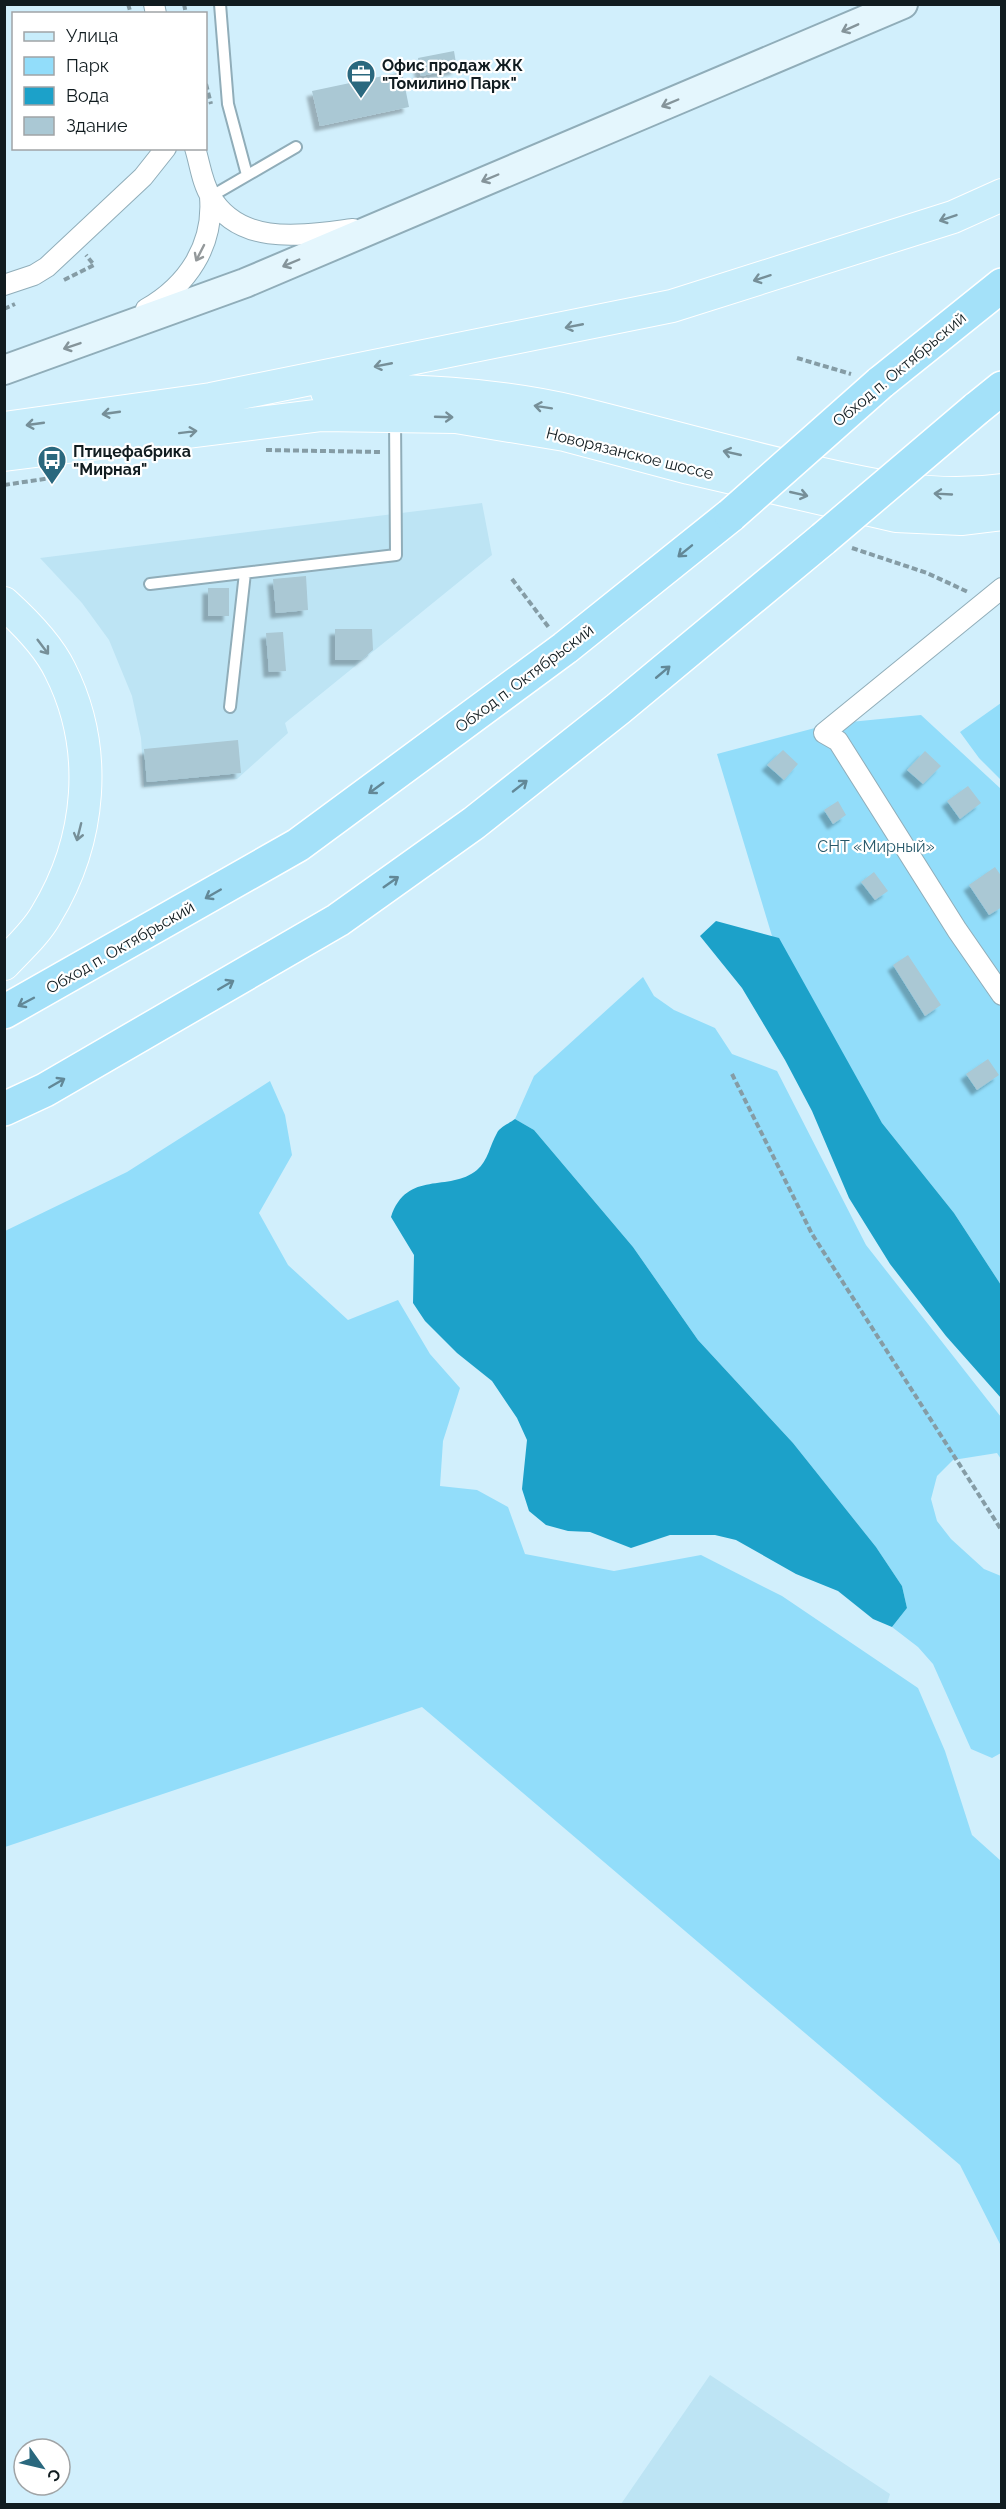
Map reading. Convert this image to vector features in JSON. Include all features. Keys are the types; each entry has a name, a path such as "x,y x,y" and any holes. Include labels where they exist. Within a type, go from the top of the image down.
{"highway":[{"name":"Обход п. Октябрьский","path":"4,1012 298,845 424,754 565,648 731,514 880,383 1002,285"},
{"path":"4,1109 45,1090 338,920 474,823 618,709 823,540 1002,388"}],"main road":[{"path":"4,370 245,283 903,4"},
{"path":"4,428 211,399 672,306 953,217 1002,195"},
{"path":"211,399 382,389 503,400 573,411 694,444 900,491 966,495 1002,490"},
{"name":"Новорязанское шоссе","path":"4,456 322,415 456,417 564,435 689,468 896,516 961,519 1002,514"},
{"path":"4,603 25,623 60,669 78,717 86,764 84,815 70,869 45,917 4,964"}],"street":[{"path":"4,285 34,275 47,267 143,177 164,150"},
{"path":"106,333 167,298 188,274 206,242 212,218 210,196 196,150"},
{"path":"210,196 229,221 253,231 284,235 375,227"},
{"path":"1002,588 824,733 838,741 957,930 1002,995"}],"lane":[{"path":"220,4 228,104 247,176"},
{"path":"210,196 296,147"},
{"path":"150,584 396,555 395,415"},
{"path":"230,707 245,573"}],"path":[{"path":"796,358 880,383"},
{"path":"256,450 395,452"},
{"path":"4,485 57,477"},
{"path":"823,540 927,573 986,600"},
{"path":"512,579 565,648"},
{"path":"732,1074 812,1234 1002,1531"}],"shaded area":[{"path":"482,503 492,555 285,723 288,733 237,779 144,787 141,738 132,696 109,640 82,603 40,558"},
{"path":"710,2375 890,2494 887,2504 621,2504"}],"green space":[{"path":"1001,703 1001,780 979,758 960,732"},
{"name":"СНТ «Мирный»","path":"921,715 1001,789 1001,1285 954,1213 882,1123 772,936 717,754 830,724"},
{"path":"643,977 654,996 674,1010 715,1028 732,1054 777,1071 866,1245 1001,1417 1001,1459 997,1453 953,1460 937,1476 931,1499 937,1521 951,1539 984,1569 1001,1576 1001,1753 992,1758 971,1749 933,1664 918,1647 892,1627 907,1608 902,1586 876,1547 793,1443 698,1340 633,1247 534,1130 515,1119 534,1076"},
{"path":"270,1081 285,1115 292,1155 259,1213 288,1265 348,1320 398,1300 430,1354 460,1388 443,1441 440,1486 477,1490 508,1507 525,1554 614,1571 701,1555 782,1596 918,1688 945,1751 972,1835 1001,1861 1001,2246 960,2165 422,1707 5,1847 5,1231 127,1172"}],"water":[{"path":"716,921 779,938 882,1123 954,1213 1001,1285 1001,1398 946,1336 890,1264 849,1198 812,1111 785,1060 742,988 700,936"},
{"path":"515,1119 534,1130 633,1247 698,1340 793,1443 876,1547 902,1586 907,1608 892,1627 873,1619 838,1591 796,1574 736,1540 715,1535 670,1535 631,1548 590,1532 568,1531 546,1525 529,1511 522,1489 527,1440 517,1418 492,1381 457,1353 425,1321 413,1303 414,1255 391,1217 398,1202 407,1193 418,1187 466,1177 477,1170 486,1158 498,1131"}],"building":[{"path":"454,51 457,69 421,76 418,58"},
{"name":"Офис продаж ЖК \"Томилино Парк\"","path":"402,72 409,107 320,126 312,91"},
{"path":"306,576 308,610 276,613 273,579"},
{"path":"208,588 229,588 229,616 208,616"},
{"path":"335,629 372,629 373,650 361,660 335,660"},
{"path":"283,632 286,671 269,672 266,633"},
{"path":"238,740 241,773 147,782 144,749"},
{"path":"783,750 798,764 784,780 767,765"},
{"path":"925,751 941,766 923,784 907,770"},
{"path":"968,786 981,803 960,819 947,801"},
{"path":"838,801 846,815 833,824 824,810"},
{"path":"995,867 1002,877 1002,907 989,915 969,885"},
{"path":"874,872 888,891 875,900 861,882"},
{"path":"908,955 941,1005 925,1016 893,965"},
{"path":"988,1059 999,1075 977,1090 966,1074"}],"place":[{"name":"Офис продаж ЖК \"Томилино Парк\"","path":"361,100"},
{"name":"Птицефабрика \"Мирная\"","path":"52,486"}]}
